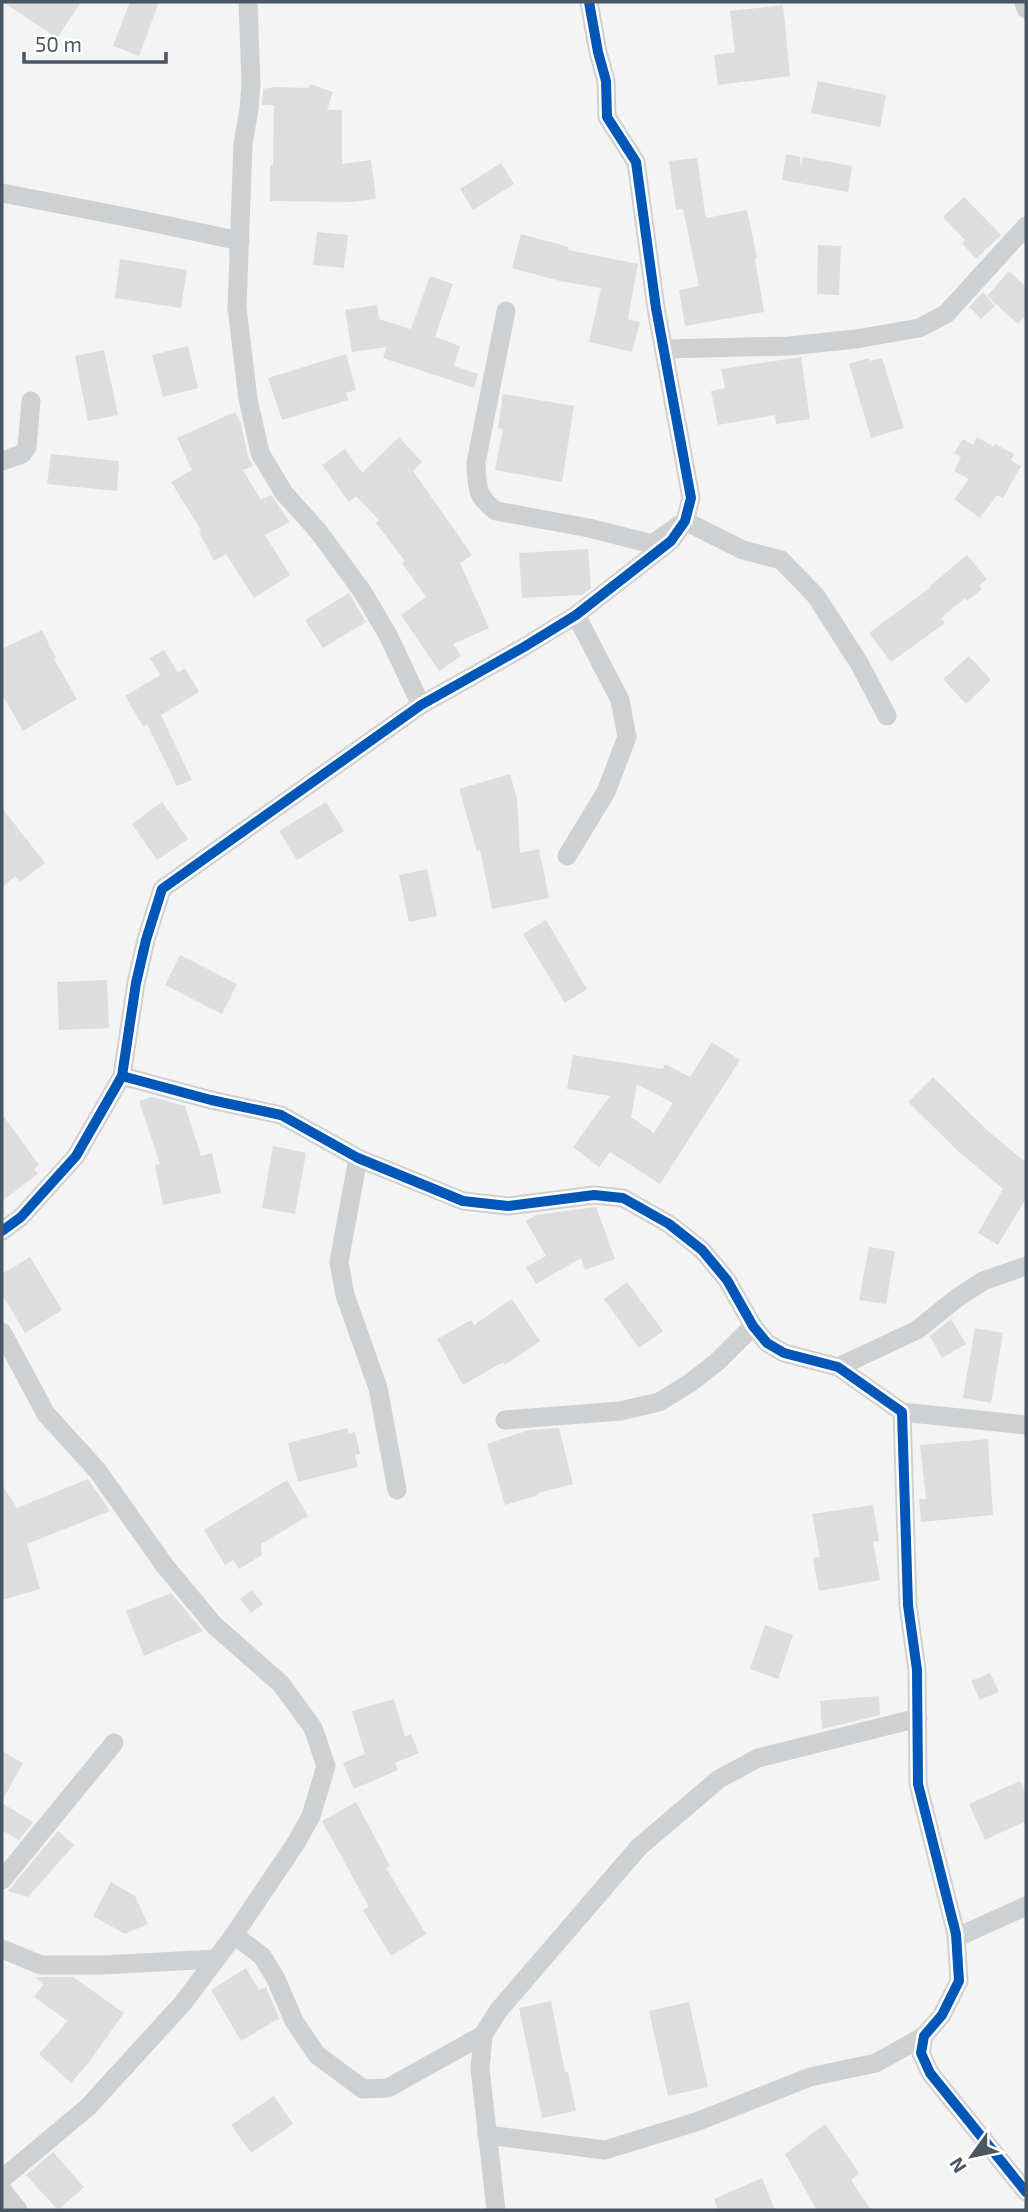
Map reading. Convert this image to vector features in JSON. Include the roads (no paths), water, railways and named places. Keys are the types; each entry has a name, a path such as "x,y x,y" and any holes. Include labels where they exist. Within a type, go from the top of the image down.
{"street":[{"path":"248,2 251,83 243,143 237,309 248,399 260,453 284,493 318,531 362,591 421,705"},
{"path":"2,1231 21,1217 76,1156 122,1076 135,983 162,889 421,705 576,615 671,541 685,521 691,498 643,225 636,162 607,117 606,81 589,2"},
{"path":"1024,2 1026,9"},
{"path":"2,194 240,241"},
{"path":"664,349 789,346 856,339 919,328 946,314 1026,226"},
{"path":"506,311 476,463 478,489 484,502 496,510 589,528 652,544 685,521"},
{"path":"2,461 22,454 27,447 31,401"},
{"path":"685,521 743,550 781,559 816,596 859,663 887,716"},
{"path":"567,856 606,792 627,737 620,701 576,615"},
{"path":"122,1076 211,1100 281,1115 358,1158 463,1201 508,1206 594,1195 623,1198 669,1224 702,1250 727,1280 753,1326 767,1343 784,1353 838,1367 902,1412 1026,1425"},
{"path":"358,1158 339,1262 345,1295 378,1388 397,1490"},
{"path":"838,1367 917,1330 983,1281 1026,1266"},
{"path":"505,1420 620,1411 659,1402 717,1362 753,1326"},
{"path":"2,1332 46,1414 97,1470 165,1566 214,1625 281,1684 313,1728 326,1766 311,1816 296,1843 234,1935 183,2003 88,2107 2,2179"},
{"path":"487,2135 605,2150 696,2122 810,2077 876,2063 924,2036 942,2015 959,1981 957,1934 918,1784 917,1670 908,1605 902,1412"},
{"path":"496,2210 480,2069 483,2035 498,2011 639,1847 719,1779 758,1758 918,1718"},
{"path":"2,1880 114,1742"},
{"path":"957,1934 964,1934 1026,1906"},
{"path":"234,1935 262,1956 276,1979 294,2021 317,2055 362,2090 388,2088 483,2035"},
{"path":"2,1949 41,1965 216,1959"},
{"path":"924,2036 921,2053 930,2073 1026,2192"},
{"path":"2,2190 18,2210"}]}
